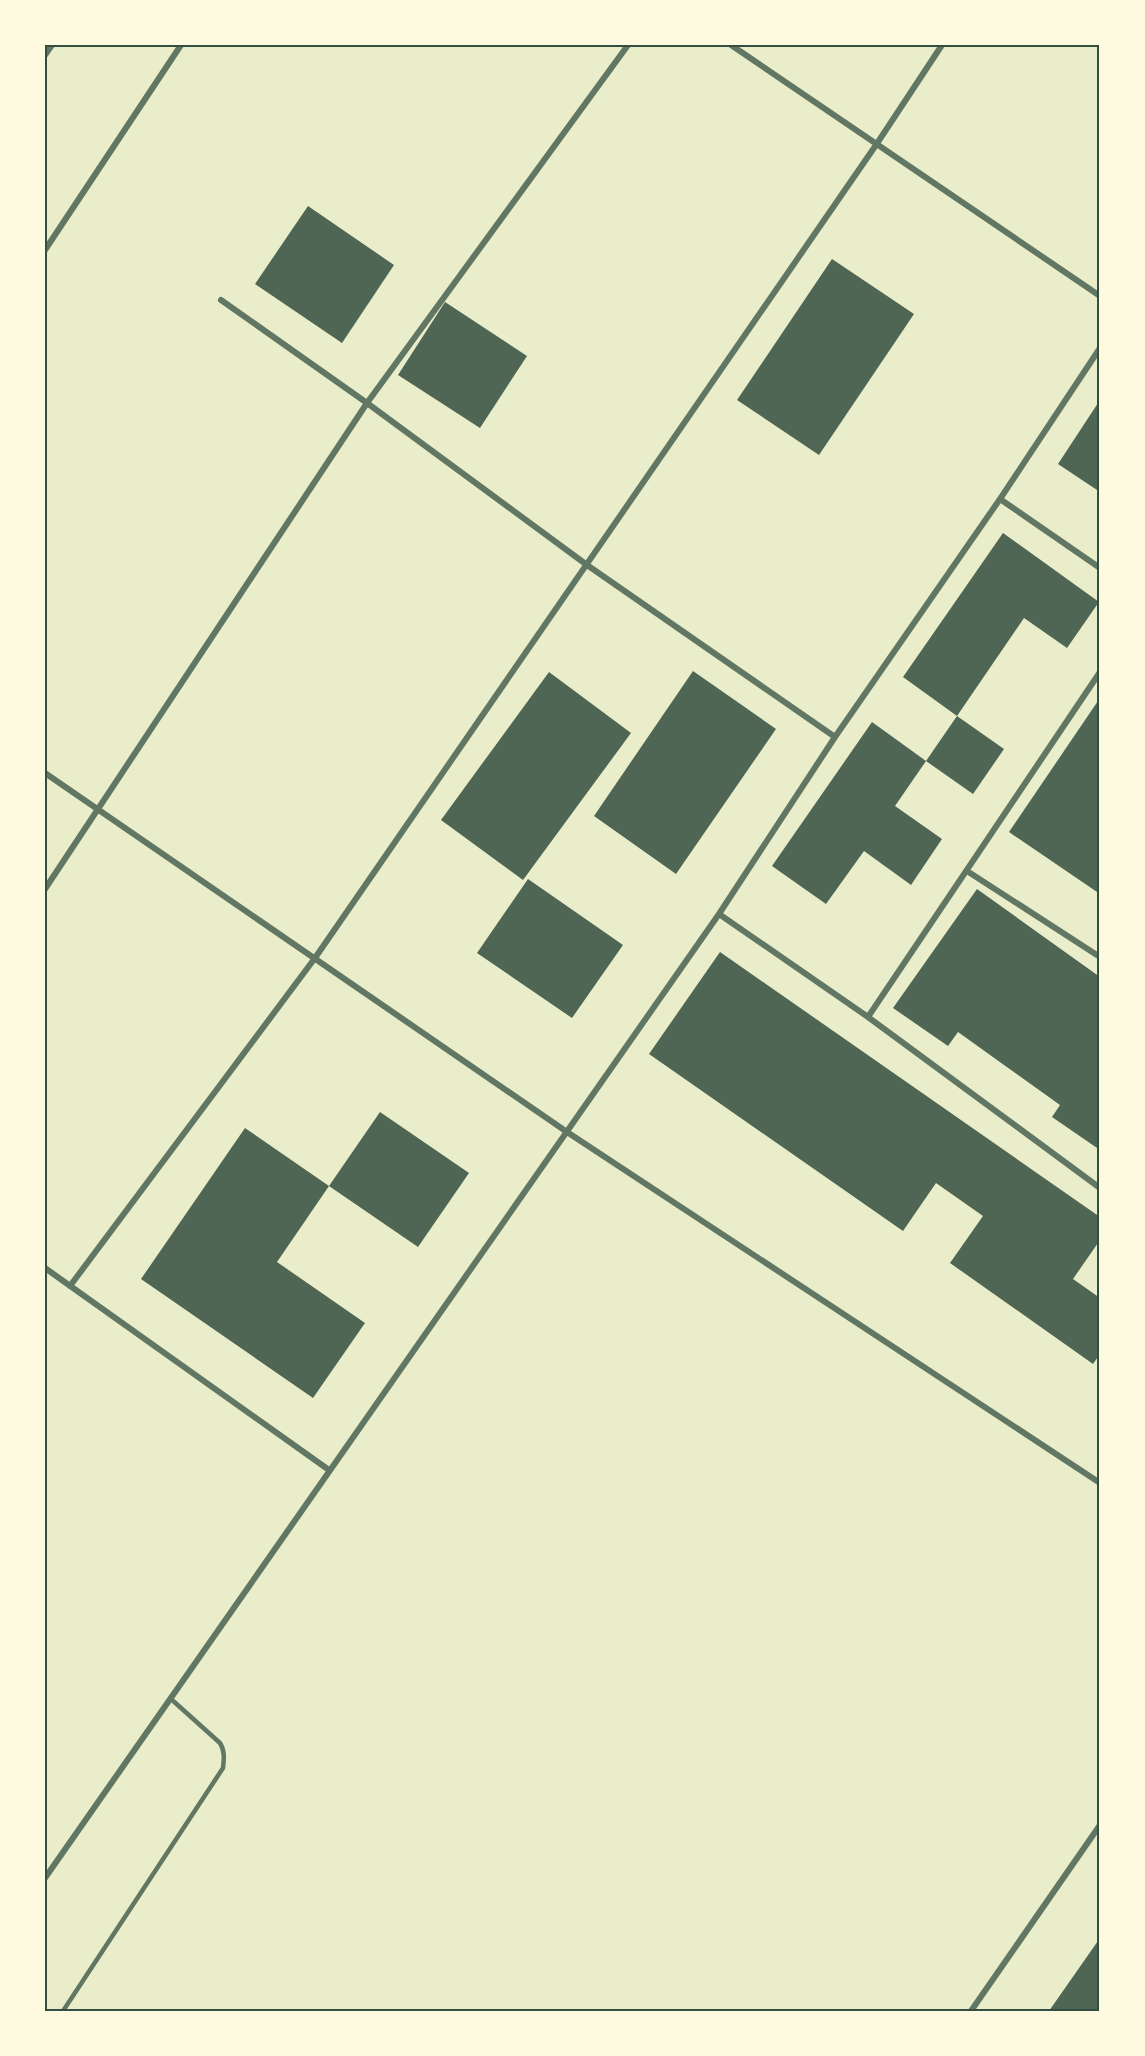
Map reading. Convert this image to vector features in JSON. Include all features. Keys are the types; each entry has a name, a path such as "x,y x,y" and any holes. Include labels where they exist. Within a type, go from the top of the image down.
{"street":[{"path":"45,55 52,45"},
{"path":"45,250 181,45"},
{"path":"45,889 367,403 628,45"},
{"path":"731,45 1100,296"},
{"path":"70,1286 315,958 876,145 942,45"},
{"path":"221,300 367,403 587,565 835,737"},
{"path":"45,1878 719,914 835,737 1000,499 1100,348"},
{"path":"1000,499 1100,568"},
{"path":"868,1017 1100,672"},
{"path":"45,772 567,1132 1100,1483"},
{"path":"967,871 1100,957"},
{"path":"719,914 868,1017 1100,1188"},
{"path":"45,1268 329,1470"},
{"path":"971,2011 1100,1825"}],"lane":[{"path":"63,2011 224,1768 225,1756 220,1743 171,1699"}],"building":[{"path":"308,206 394,265 342,343 255,284"},
{"path":"832,259 914,314 819,455 737,400"},
{"path":"445,302 527,356 480,428 398,375"},
{"path":"1100,400 1100,492 1058,464"},
{"path":"1003,533 1099,602 1067,648 1024,618 957,716 903,677"},
{"path":"693,671 776,729 676,874 594,816"},
{"path":"549,672 631,733 523,880 441,820"},
{"path":"1100,698 1100,894 1009,832"},
{"path":"957,716 1004,749 973,794 926,761"},
{"path":"872,722 926,761 895,806 942,839 911,885 864,851 826,904 772,866"},
{"path":"528,879 623,945 572,1018 477,953"},
{"path":"977,889 1100,977 1100,1150 1052,1117 1060,1105 958,1032 948,1046 893,1008"},
{"path":"720,952 1100,1217 1100,1240 1073,1279 1100,1298 1100,1354 1093,1364 950,1263 983,1216 936,1183 903,1231 649,1054"},
{"path":"380,1112 469,1173 418,1247 329,1186"},
{"path":"245,1128 329,1186 277,1262 365,1323 313,1398 141,1279"},
{"path":"1100,1938 1100,2011 1049,2011"}]}
